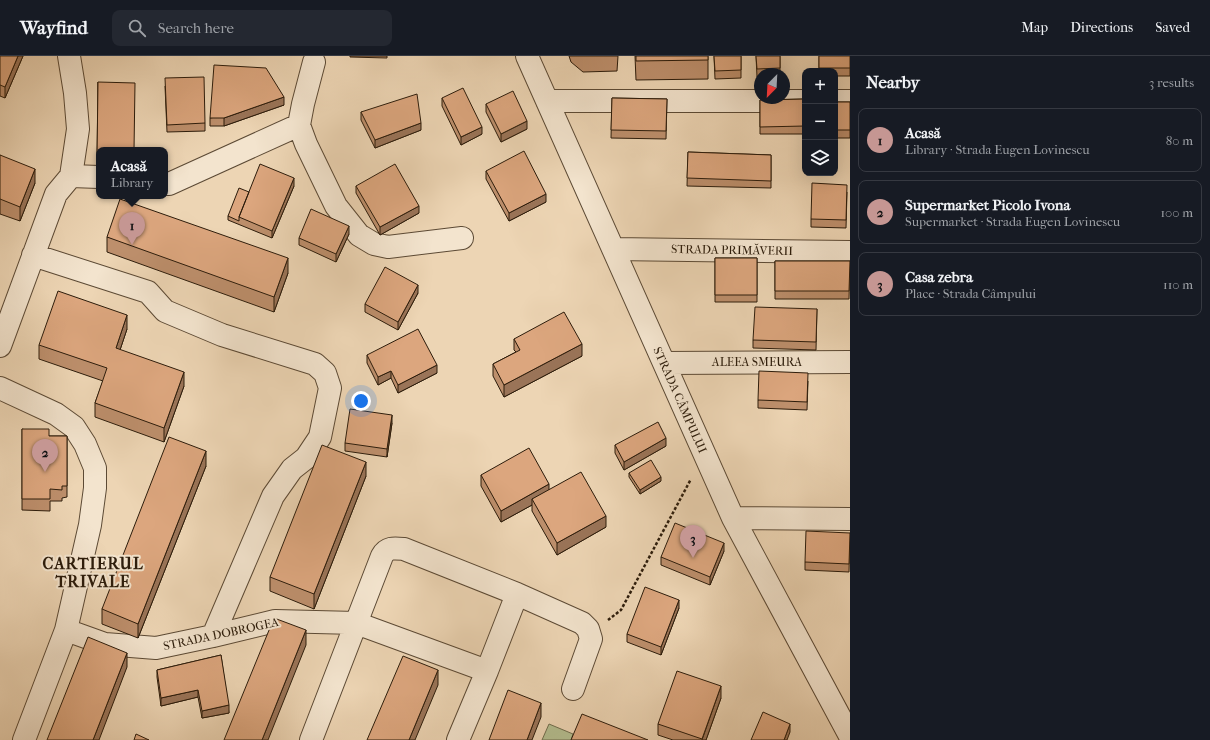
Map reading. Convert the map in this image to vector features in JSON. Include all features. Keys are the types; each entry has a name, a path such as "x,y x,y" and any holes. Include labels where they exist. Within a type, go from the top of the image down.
{"street":[{"path":"0,346 56,194 71,176 78,129 75,93 68,56"},
{"name":"STRADA CÂMPULUI","path":"527,56 733,518 841,704 850,736"},
{"path":"314,62 299,125 306,144 336,206 359,235 374,244 388,248 462,238"},
{"path":"547,101 802,101"},
{"path":"838,101 850,101"},
{"path":"168,184 299,125"},
{"path":"71,176 96,177"},
{"name":"STRADA PRIMĂVERII","path":"613,249 850,252"},
{"path":"33,255 148,292 165,311 222,334 315,364 325,373 330,388 320,437 306,458 292,470 273,496 213,636"},
{"name":"ALEEA SMEURA","path":"664,363 850,362"},
{"path":"0,388 56,414 74,427 86,444 95,468 95,488 90,525 66,630 24,740"},
{"path":"733,518 850,519"},
{"path":"311,740 382,556 385,551 390,548 404,549 517,594 582,623 588,629 591,639 573,690"},
{"path":"458,740 517,594"},
{"name":"STRADA DOBROGEA","path":"66,630 105,644 156,648 275,621 356,623 486,670"}],"path":[{"path":"588,629 608,620 621,610 704,454"}],"green space":[{"path":"549,724 573,734 571,740 542,740"}],"building":[{"path":"0,56 18,56 5,87 0,85"},
{"path":"636,56 708,56 708,60 636,61"},
{"path":"714,56 741,56 741,70 715,71"},
{"path":"756,56 780,56 780,68 757,68"},
{"path":"819,56 850,56 850,68 819,68"},
{"path":"214,65 266,68 284,97 224,118 210,118"},
{"path":"204,77 205,123 167,125 165,78"},
{"path":"98,82 135,83 134,147 97,147"},
{"path":"463,88 482,127 461,137 442,98"},
{"path":"513,91 527,121 501,134 486,104"},
{"path":"417,94 421,123 375,140 361,112"},
{"path":"612,98 667,99 666,131 611,130"},
{"path":"790,99 802,99 802,126 760,127 760,104 790,104"},
{"path":"838,102 850,102 850,130 838,130"},
{"path":"524,151 546,194 509,213 486,171"},
{"path":"688,152 771,155 771,181 687,178"},
{"path":"0,155 35,169 20,207 0,199"},
{"path":"260,164 294,178 272,231 239,217"},
{"path":"395,164 419,206 380,227 356,186"},
{"path":"812,183 847,185 846,220 811,219"},
{"path":"239,188 249,192 239,217 239,221 228,216"},
{"path":"120,199 288,258 274,297 107,237"},
{"path":"311,209 349,226 336,254 299,238"},
{"path":"715,258 757,258 757,295 715,295"},
{"path":"775,261 850,261 849,291 775,291"},
{"path":"385,267 418,285 398,322 365,304"},
{"path":"58,291 127,315 116,348 184,372 164,428 95,403 107,368 39,345"},
{"path":"755,307 817,309 816,342 753,340"},
{"path":"564,312 582,344 504,385 493,364 520,350 514,339"},
{"path":"418,329 437,365 398,385 391,371 378,377 367,355"},
{"path":"759,371 808,373 807,402 758,400"},
{"path":"350,409 392,415 387,449 345,443"},
{"path":"658,422 666,438 624,462 615,445"},
{"path":"22,429 49,429 49,436 67,436 67,486 62,486 62,490 50,489 50,499 22,499"},
{"path":"169,437 206,451 138,624 102,609"},
{"path":"322,445 366,462 314,594 270,577"},
{"path":"529,448 549,484 501,511 481,475"},
{"path":"651,460 661,477 640,490 629,473"},
{"path":"581,472 606,516 557,543 532,499"},
{"path":"675,523 724,543 710,577 661,557"},
{"path":"806,531 850,533 849,564 805,562"},
{"path":"645,587 679,600 661,647 627,634"},
{"path":"274,618 306,630 262,740 224,740"},
{"path":"88,637 127,653 93,740 47,740"},
{"path":"221,655 229,705 202,711 198,690 161,698 157,670"},
{"path":"403,656 438,670 409,740 367,740"},
{"path":"677,671 721,686 702,739 658,724"},
{"path":"508,690 541,703 527,740 489,740"},
{"path":"763,712 790,724 784,740 751,740"},
{"path":"582,714 648,740 571,740"},
{"path":"136,734 149,740 134,740"}],"place":[{"name":"Acasă","path":"132,245"},
{"name":"Supermarket Picolo Ivona","path":"45,472"},
{"name":"Casa zebra","path":"693,558"}],"district":[{"name":"CARTIERUL TRIVALE","path":"93,572"}]}
